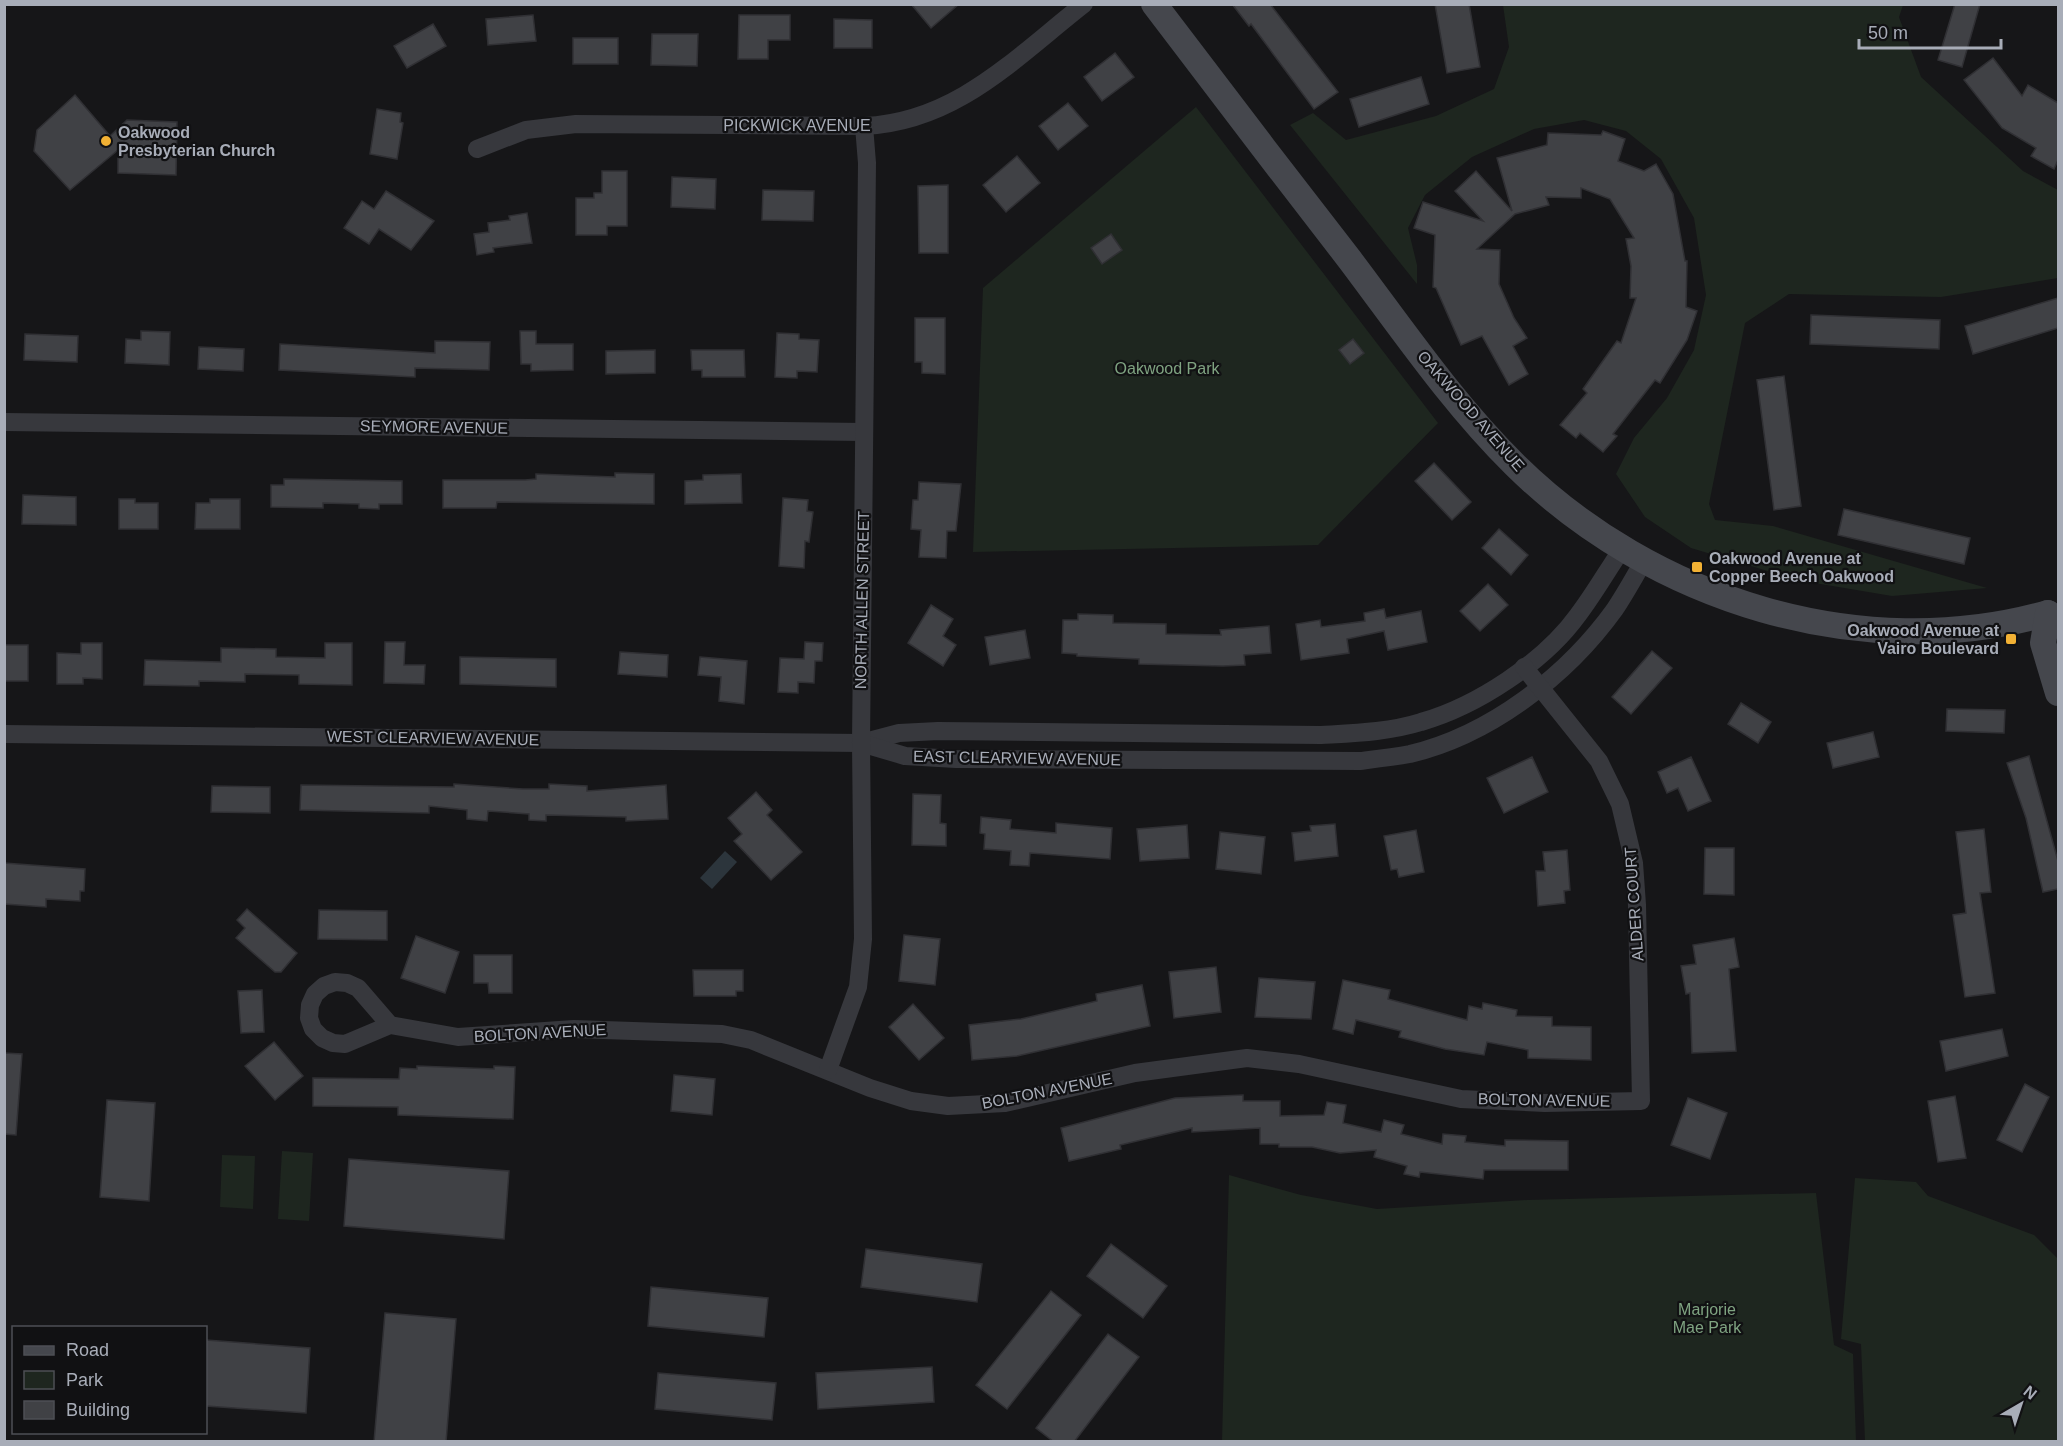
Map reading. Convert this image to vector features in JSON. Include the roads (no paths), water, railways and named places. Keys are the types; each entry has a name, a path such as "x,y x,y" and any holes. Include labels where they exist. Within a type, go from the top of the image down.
{"street":[{"name":"PICKWICK AVENUE","path":"477,149 526,130 576,124 864,126 901,122 929,115 953,104 1084,4"},
{"name":"OAKWOOD AVENUE","path":"1154,4 1429,364 1496,446 1543,491 1632,556 1735,601 1782,615 1860,629 1906,632 2001,626 2055,615"},
{"name":"NORTH ALLEN STREET","path":"828,1070 858,987 863,939 861,742 867,163 864,126"},
{"name":"SEYMORE AVENUE","path":"4,422 864,432"},
{"name":"EAST CLEARVIEW AVENUE","path":"861,742 899,733 938,731 1321,735 1368,733 1422,722 1461,707 1485,694 1544,653 1632,556"},
{"name":"EAST CLEARVIEW AVENUE","path":"861,742 905,756 956,759 1360,761 1410,754 1446,742 1492,721 1540,686 1579,653 1608,618 1632,556"},
{"path":"2055,615 2043,643 2058,693"},
{"name":"ALDER COURT","path":"1524,667 1599,761 1620,804 1630,841 1637,905 1641,1101"},
{"name":"WEST CLEARVIEW AVENUE","path":"4,734 861,742"},
{"name":"BOLTON AVENUE","path":"390,1025 458,1037 574,1029 722,1034 752,1040 870,1088 911,1101 948,1106 1005,1102 1136,1073 1247,1058 1299,1064 1461,1099 1545,1103 1641,1101"}],"place":[{"name":"Oakwood Presbyterian Church","path":"106,141"},
{"name":"Oakwood Avenue at Copper Beech Oakwood","path":"1697,567"},
{"name":"Oakwood Avenue at Vairo Boulevard","path":"2011,639"}],"park label":[{"name":"Oakwood Park","path":"1167,368"},
{"name":"Marjorie Mae Park","path":"1707,1318"}]}
